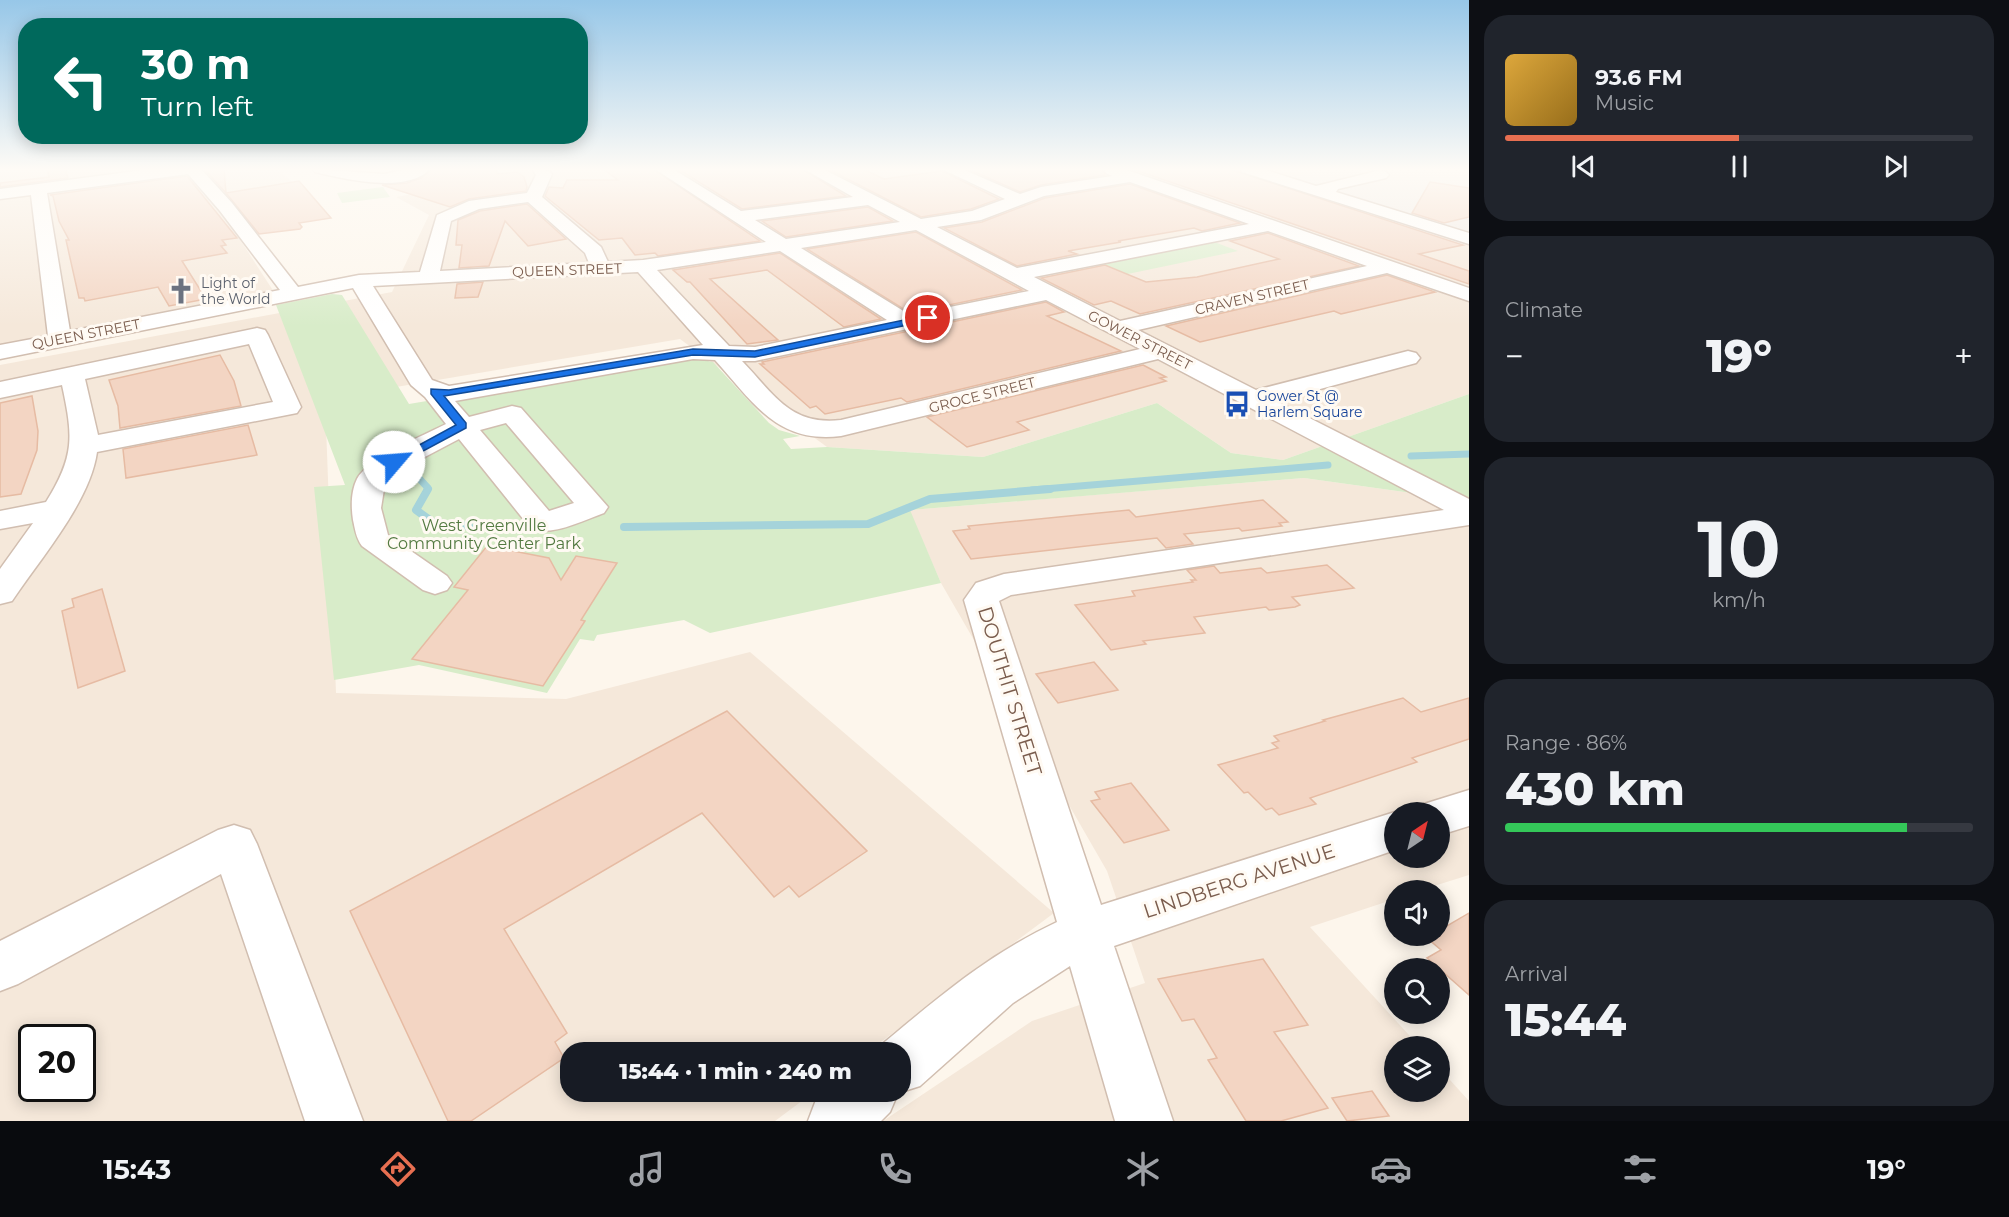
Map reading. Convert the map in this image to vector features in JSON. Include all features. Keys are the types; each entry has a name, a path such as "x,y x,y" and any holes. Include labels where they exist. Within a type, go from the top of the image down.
{"street":[{"path":"43,221 60,339"},
{"path":"237,221 293,294"},
{"path":"429,276 442,221"},
{"path":"561,221 594,251 600,268"},
{"path":"745,221 906,322"},
{"name":"GOWER STREET","path":"911,221 1469,511"},
{"name":"QUEEN STREET","path":"0,352 359,281 643,266 941,221"},
{"path":"1258,221 1469,295"},
{"path":"1412,221 1469,239"},
{"path":"1438,221 1469,231"},
{"path":"1014,275 1206,235 1269,225"},
{"path":"643,266 721,353"},
{"name":"CRAVEN STREET","path":"1117,328 1387,267"},
{"path":"359,281 423,385 434,392 462,426 394,462 371,480 366,508 373,539 435,583"},
{"path":"434,392 449,394 693,352 755,354 1048,292"},
{"path":"0,390 256,335 288,407 84,446"},
{"name":"GROCE STREET","path":"721,353 789,423 822,431 1161,351"},
{"path":"1253,399 1408,358"},
{"path":"0,593 56,510 82,461 85,436 72,375"},
{"path":"0,520 56,510"},
{"name":"DOUTHIT STREET","path":"1144,1121 981,600 987,591 1004,585 1469,516"},
{"path":"1450,814 1469,808"},
{"name":"LINDBERG AVENUE","path":"911,1056 994,984 1044,953 1084,933 1384,835"},
{"path":"0,967 234,844 334,1121"},
{"path":"837,1121 859,1102"}],"shaded area":[{"path":"0,221 228,221 274,292 0,346"},
{"path":"426,221 1400,221 1469,244 1469,394 1283,460 1231,453 1157,403 983,457 827,447 680,339 325,399 336,693 566,699 750,652 1054,913 881,1042 560,1042 560,1102 801,1102 775,1121 0,1121 0,365 392,292"},
{"path":"1423,221 1469,221 1469,236"},
{"path":"1304,478 1469,501 1469,875 1450,881 1384,880 1384,903 1310,927 1384,1008 1384,1024 1399,1024 1410,1036 1384,1036 1384,1102 1450,1102 1450,1080 1469,1101 1469,1121 883,1121 1032,1021 1145,983 1107,871 941,583 909,510"}],"green space":[{"path":"1209,240 1238,251 1118,276 1090,264"},
{"name":"West Greenville Community Center Park","path":"332,294 342,295 409,404 687,357 713,362 769,423 779,430 800,436 783,439 791,449 827,447 983,457 1157,403 1231,453 1283,460 1469,394 1469,501 1304,478 910,510 941,583 710,633 684,620 597,635 594,641 580,639 547,693 419,665 334,680 314,487 345,485 276,305"}],"building":[{"path":"59,221 224,221 237,238 222,240 226,245 221,246 227,253 182,261 206,299 169,306 158,287 85,301 84,298 79,298 66,240 69,240"},
{"path":"249,221 310,221 299,223 302,227 300,229 259,234"},
{"path":"458,221 505,221 489,266 459,268 462,245 456,245"},
{"path":"505,221 546,221 566,239 528,246"},
{"path":"576,221 731,221 760,241 658,256 655,253 635,255 622,238 599,240"},
{"path":"762,221 891,221 786,237"},
{"path":"1285,221 1390,221 1463,245 1419,254 1469,271 1469,284"},
{"path":"982,222 1240,223 1202,231 1194,228 1118,241 1121,242 1068,251 1077,254 1017,266 944,228"},
{"path":"916,232 1022,290 910,313 807,249"},
{"path":"1268,233 1359,266 1140,314 1111,301 1094,305 1041,278 1105,265 1146,282 1197,277 1279,259 1230,241"},
{"path":"780,253 881,319 844,327 767,270 710,279 778,340 747,344 690,282 673,270"},
{"path":"1387,275 1435,292 1341,314 1334,311 1200,342 1166,326"},
{"path":"483,282 478,297 455,298 457,284"},
{"path":"1046,302 1064,312 1047,316 1121,351 907,402 901,398 825,414 816,406 810,408 760,364 764,364 762,362"},
{"path":"220,355 234,381 241,406 120,428 118,406 109,380"},
{"path":"1143,365 1166,377 1160,378 1166,381 1017,422 1029,430 967,447 927,417"},
{"path":"32,396 38,431 37,450 21,494 0,497 0,403"},
{"path":"248,425 257,455 126,478 123,449"},
{"path":"1263,500 1288,522 1279,523 1282,526 1242,531 1239,528 1184,534 1193,544 1166,548 1157,538 971,559 953,531 970,529 968,526 1129,510 1136,517"},
{"path":"487,546 549,558 561,580 576,556 617,563 581,620 585,621 543,686 412,659 468,590 454,587"},
{"path":"1327,565 1354,588 1292,597 1300,605 1295,607 1269,610 1266,607 1194,617 1205,633 1143,641 1146,644 1111,650 1075,605 1135,596 1132,591 1196,580 1187,570 1214,566 1220,573 1261,568 1267,573"},
{"path":"102,589 125,671 78,688 62,611 74,607 72,599"},
{"path":"1094,662 1118,690 1058,703 1036,674"},
{"path":"1403,698 1421,712 1469,698 1469,739 1412,758 1417,762 1310,798 1316,804 1279,815 1272,808 1266,810 1248,792 1244,793 1218,765 1278,748 1272,743 1279,741 1274,736"},
{"path":"727,711 867,851 799,897 789,886 774,897 702,813 504,929 567,1033 555,1042 560,1051 560,1061 471,1121 448,1121 350,911"},
{"path":"1131,783 1169,830 1124,843 1091,801 1100,799 1095,792"},
{"path":"1469,913 1469,995 1450,978 1450,958 1427,958 1441,950 1436,946 1450,946 1450,924"},
{"path":"1263,959 1308,1025 1274,1032 1328,1108 1281,1121 1246,1121 1208,1060 1217,1058 1194,1019 1182,1021 1158,979"},
{"path":"1372,1091 1389,1116 1347,1121 1332,1098"}],"waterway":[{"path":"1411,456 1469,454"},
{"path":"1032,490 1328,465"},
{"path":"415,474 428,488 427,490"},
{"path":"428,489 416,510 434,523 469,526"},
{"path":"624,527 868,524 930,499 1050,489"}],"place":[{"name":"Light of the World","path":"181,291"},
{"name":"Gower St @ Harlem Square","path":"1237,404"}],"route":[{"path":"394,462 462,426 434,392 449,394 693,352 755,354 928,318"}]}
